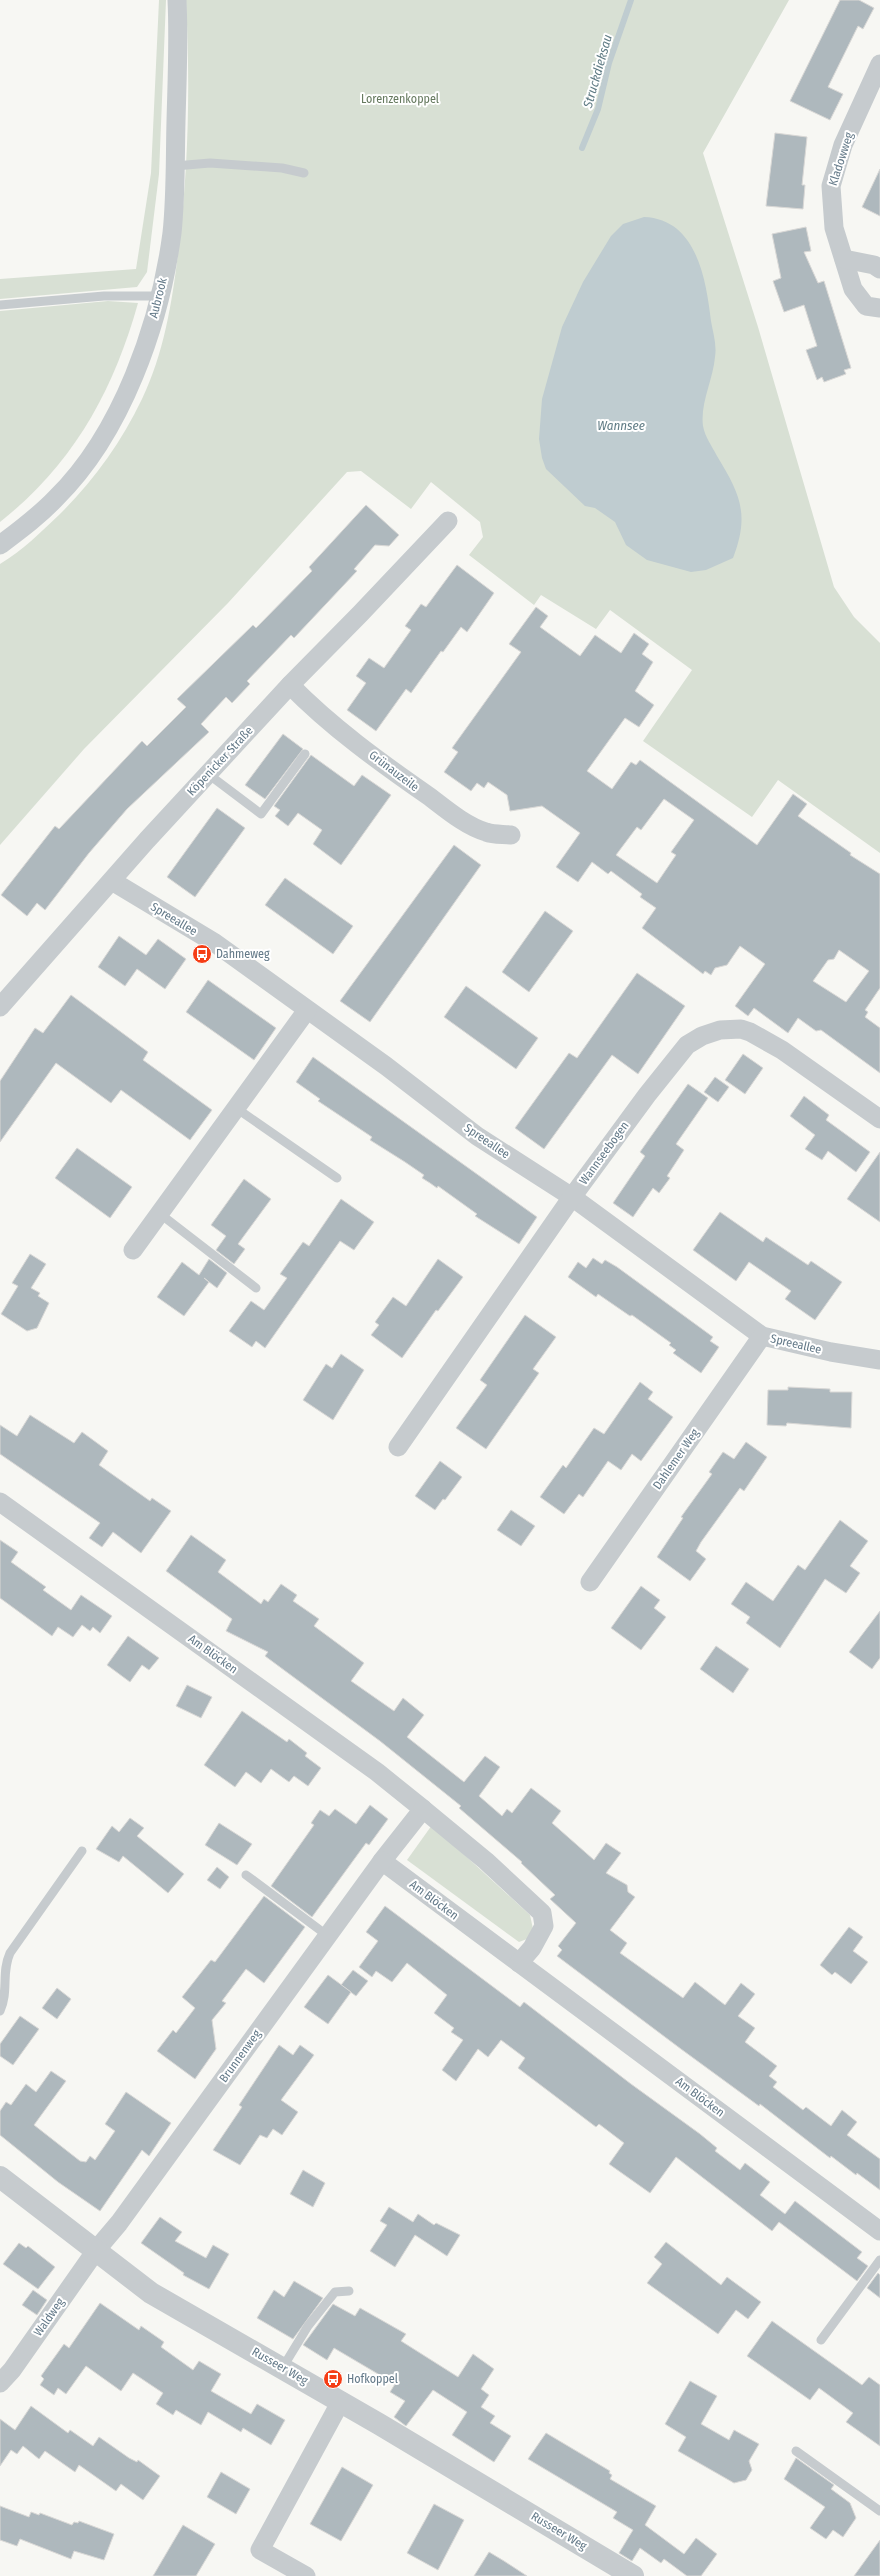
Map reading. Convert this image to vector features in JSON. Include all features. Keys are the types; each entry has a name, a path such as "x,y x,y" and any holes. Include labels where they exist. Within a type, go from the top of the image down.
{"street":[{"name":"Aubrook","path":"0,545 57,498 84,465 108,429 128,389 144,349 159,296 172,232 175,166 177,0"},
{"name":"Kladowweg","path":"880,64 843,146 830,186 834,228 853,289 866,306 880,308"},
{"path":"844,259 874,265 880,269"},
{"name":"Köpenicker Straße","path":"0,1008 51,947 208,774 290,685 448,521"},
{"name":"Grünauzeile","path":"290,685 333,724 471,826 488,833 511,835"},
{"name":"Spreeallee","path":"112,881 214,943 386,1066 477,1136 572,1197 762,1336 831,1352 880,1360"},
{"path":"133,1250 307,1010"},
{"name":"Wannseebogen","path":"398,1447 572,1197 647,1095 687,1045 702,1036 720,1030 740,1029 760,1036 880,1119"},
{"name":"Dahlemer Weg","path":"590,1582 762,1336"},
{"name":"Am Blöcken","path":"0,1502 370,1768 486,1861 542,1913 544,1926 532,1948 519,1963"},
{"path":"382,1862 423,1809"},
{"name":"Am Blöcken","path":"382,1862 880,2231"},
{"name":"Brunnenweg","path":"97,2250 119,2223 382,1862"},
{"name":"Russeer Weg","path":"0,2177 97,2250 151,2293 341,2401 633,2576"},
{"name":"Waldweg","path":"0,2383 12,2370 97,2250"},
{"path":"306,2576 260,2550 341,2401"}],"lane":[{"path":"175,166 210,164 282,168 304,173"},
{"path":"0,305 104,296 159,296"},
{"path":"208,774 261,814 305,754"},
{"path":"236,1108 337,1178"},
{"path":"159,1213 256,1288"},
{"path":"0,2011 6,1998 5,1965 10,1953 82,1851"},
{"path":"246,1875 328,1936"},
{"path":"821,2340 880,2260"},
{"path":"283,2367 308,2326 335,2292 349,2291"},
{"path":"796,2451 880,2511"}],"green space":[{"path":"159,0 166,0 159,174 147,272 137,287 0,299 0,279 136,269 151,173"},
{"name":"Lorenzenkoppel","path":"186,0 789,0 703,153 758,327 834,587 854,617 880,643 880,853 778,780 752,817 643,741 692,670 610,610 596,629 541,595 534,605 469,555 483,537 480,522 431,482 411,509 361,471 347,472 228,603 84,749 0,845 0,564 24,547 46,528 84,488 106,460 134,415 157,362 171,304 185,184 188,122"},
{"path":"108,301 138,303 128,336 103,396 69,451 49,476 26,500 0,522 0,311"},
{"path":"432,1825 530,1915 533,1929 527,1939 519,1942 407,1860"}],"water":[{"name":"Wannsee","path":"644,217 662,220 676,228 687,240 696,254 702,271 709,305 716,348 714,366 703,409 703,426 707,438 737,493 740,505 741,529 733,558 706,570 691,572 647,560 626,545 615,522 595,508 585,506 546,469 542,458 539,439 542,399 562,327 583,282 611,236 623,224"}],"building":[{"path":"840,0 859,0 874,8 863,29 858,26 828,87 843,94 830,120 790,101"},
{"path":"775,133 807,137 802,185 805,185 803,209 766,206"},
{"path":"880,169 880,216 862,207"},
{"path":"806,227 811,251 804,252 818,283 824,281 851,368 844,370 846,374 824,382 822,377 817,380 806,350 817,346 804,305 784,312 773,281 781,278 772,234"},
{"path":"366,505 399,535 389,546 375,545 354,569 357,571 294,638 291,635 247,681 250,684 232,703 226,697 201,724 209,732 127,809 89,853 45,910 37,903 27,916 1,895 55,826 59,829 142,741 147,746 186,707 177,699 253,625 256,628 312,571 309,567"},
{"path":"457,565 494,593 467,632 461,627 443,652 441,651 411,693 406,689 376,731 347,710 366,683 356,676 369,658 384,668 411,630 405,626 421,604 426,607"},
{"path":"536,607 548,616 540,627 580,656 595,635 621,653 634,633 649,644 642,654 653,662 635,691 654,705 639,727 625,718 587,771 612,789 631,762 636,765 640,760 757,845 793,794 807,804 798,816 851,853 850,855 880,874 880,988 865,1010 868,1012 865,1017 880,1028 880,1073 821,1030 816,1031 798,1018 788,1033 754,1008 748,1016 735,1006 765,964 740,946 727,965 715,968 711,975 705,971 703,974 642,928 656,908 640,897 642,894 611,871 608,874 592,862 578,882 556,867 580,833 542,806 510,811 507,795 488,782 484,788 477,783 471,791 444,772 458,752 452,748 521,652 509,644","holes":["664,799 694,820 671,852 676,855 657,883 616,855 637,827 641,830","839,950 869,971 846,1002 813,981 828,960 834,959"]},
{"path":"283,734 303,749 265,799 245,785"},
{"path":"311,755 354,786 362,775 391,795 341,865 313,844 322,830 298,813 288,826 275,816 280,810 274,806"},
{"path":"217,808 245,828 195,897 167,877"},
{"path":"454,845 481,865 370,1022 340,1001"},
{"path":"285,878 353,926 333,954 265,905"},
{"path":"545,911 573,931 529,992 502,972"},
{"path":"119,936 146,955 158,939 186,959 165,989 137,969 125,986 98,967"},
{"path":"637,973 685,1006 638,1074 612,1055 544,1149 515,1128 569,1053 577,1058"},
{"path":"208,980 276,1028 254,1060 186,1012"},
{"path":"466,986 538,1038 516,1069 444,1017"},
{"path":"71,995 148,1052 143,1060 212,1110 190,1140 121,1090 111,1103 56,1063 0,1142 0,1081 35,1028 43,1033"},
{"path":"743,1054 763,1068 745,1094 725,1080"},
{"path":"313,1057 537,1217 519,1244 475,1216 477,1214 438,1186 437,1188 422,1178 424,1175 370,1140 372,1137 318,1101 320,1099 296,1082"},
{"path":"715,1077 729,1087 718,1102 704,1092"},
{"path":"688,1084 708,1098 676,1144 684,1150 667,1176 670,1178 659,1193 653,1188 633,1217 613,1203 645,1156 640,1152"},
{"path":"804,1096 829,1115 826,1120 870,1152 856,1172 828,1151 822,1160 805,1149 815,1135 790,1116"},
{"path":"77,1148 132,1187 110,1218 55,1178"},
{"path":"880,1152 880,1222 847,1199"},
{"path":"244,1179 271,1199 238,1244 245,1249 234,1264 216,1250 226,1236 211,1225"},
{"path":"341,1199 374,1222 354,1250 340,1241 265,1348 256,1341 252,1347 229,1331 251,1301 264,1310 287,1278 280,1274 303,1242 309,1246"},
{"path":"720,1212 763,1242 766,1237 808,1265 811,1261 842,1282 815,1320 785,1299 791,1291 749,1262 736,1281 693,1250"},
{"path":"30,1254 46,1264 31,1288 40,1293 38,1296 49,1303 37,1328 27,1331 1,1314 18,1286 12,1283"},
{"path":"593,1258 602,1264 605,1260 617,1267 713,1337 710,1341 719,1347 701,1373 673,1353 676,1350 669,1345 671,1343 632,1315 630,1316 598,1294 596,1297 568,1277 578,1262 586,1268"},
{"path":"209,1259 227,1273 217,1288 204,1278 209,1282 184,1316 157,1297 182,1262 199,1275"},
{"path":"438,1259 463,1277 438,1311 436,1310 402,1358 371,1335 379,1325 375,1322 393,1297 406,1306"},
{"path":"525,1315 556,1337 533,1369 539,1373 486,1449 456,1428 487,1385 480,1380"},
{"path":"341,1354 364,1370 333,1420 303,1400 326,1364 332,1368"},
{"path":"640,1382 653,1392 648,1399 673,1417 641,1461 632,1454 621,1470 608,1461 583,1497 579,1494 564,1514 540,1497 563,1465 566,1468 594,1428 604,1434"},
{"path":"788,1387 830,1389 830,1392 852,1392 851,1428 787,1423 786,1426 767,1425 768,1390 788,1390"},
{"path":"30,1415 74,1443 82,1432 108,1451 99,1465 150,1501 152,1498 171,1511 141,1553 113,1532 102,1547 89,1538 100,1523 0,1454 0,1425 17,1436"},
{"path":"746,1442 767,1457 744,1491 740,1488 701,1542 696,1551 706,1559 690,1581 657,1557 683,1518 681,1517 712,1474 709,1472 723,1452 734,1459"},
{"path":"440,1461 462,1477 445,1500 443,1499 435,1510 415,1496"},
{"path":"511,1510 535,1526 521,1546 497,1530"},
{"path":"840,1520 868,1541 850,1566 860,1573 846,1593 825,1579 780,1648 746,1623 750,1617 731,1604 746,1582 773,1601 798,1565 805,1570"},
{"path":"191,1535 226,1560 218,1572 261,1604 264,1599 268,1602 281,1584 297,1595 293,1601 319,1619 314,1626 364,1663 351,1681 394,1711 403,1698 424,1715 407,1737 464,1782 485,1756 500,1767 479,1796 502,1816 507,1809 512,1813 531,1788 561,1811 552,1823 594,1860 606,1843 621,1853 606,1873 627,1885 628,1892 635,1897 610,1930 627,1943 620,1953 683,1998 695,1982 725,2005 741,1983 755,1994 738,2016 755,2028 745,2042 777,2066 769,2076 777,2082 773,2087 803,2110 806,2107 831,2126 842,2110 857,2122 847,2135 880,2159 880,2190 857,2173 856,2175 831,2156 830,2158 760,2104 759,2106 557,1956 562,1950 558,1946 576,1923 550,1899 555,1895 521,1863 522,1862 459,1808 461,1806 380,1741 265,1656 268,1652 226,1631 232,1619 166,1571"},
{"path":"0,1540 18,1552 11,1562 46,1587 43,1590 71,1610 81,1595 112,1616 100,1633 93,1627 90,1631 82,1625 73,1637 58,1627 52,1636 0,1598"},
{"path":"641,1586 660,1600 654,1608 666,1617 641,1650 611,1628"},
{"path":"880,1611 880,1658 872,1669 849,1652"},
{"path":"128,1636 159,1658 149,1670 142,1665 130,1682 107,1665"},
{"path":"716,1646 749,1669 733,1693 700,1669"},
{"path":"187,1685 212,1697 201,1718 176,1706"},
{"path":"242,1711 287,1742 289,1739 307,1753 305,1756 321,1768 308,1786 294,1776 289,1782 271,1769 261,1783 246,1772 235,1787 204,1765"},
{"path":"370,1805 388,1819 369,1845 366,1843 312,1917 271,1886 314,1825 311,1823 320,1810 329,1816 335,1809 356,1824"},
{"path":"130,1818 144,1828 137,1836 184,1874 168,1893 123,1856 119,1862 96,1849 112,1826 119,1832"},
{"path":"219,1823 252,1844 237,1865 205,1845"},
{"path":"217,1867 229,1877 220,1889 207,1880"},
{"path":"264,1896 305,1927 264,1983 246,1969 222,2001 226,2003 212,2020 216,2049 195,2079 157,2051 173,2030 176,2033 195,2008 182,1997 211,1960 215,1962"},
{"path":"385,1906 520,2007 524,2002 631,2084 700,2134 717,2148 715,2151 740,2170 745,2163 770,2182 760,2195 785,2214 795,2201 862,2252 857,2258 868,2266 857,2281 779,2222 772,2231 676,2157 650,2193 609,2164 624,2143 599,2124 596,2127 518,2068 525,2058 501,2040 488,2057 478,2049 456,2081 442,2070 463,2040 451,2032 454,2028 434,2013 447,1995 407,1963 392,1982 376,1971 372,1977 359,1967 378,1941 366,1932"},
{"path":"849,1927 863,1937 853,1951 868,1962 851,1984 835,1972 832,1975 820,1965"},
{"path":"353,1970 368,1981 356,1996 341,1985"},
{"path":"328,1975 351,1992 328,2024 304,2007"},
{"path":"57,1988 71,1999 57,2019 42,2008"},
{"path":"20,2016 39,2029 13,2065 0,2056 0,2044"},
{"path":"279,2045 293,2055 300,2045 314,2055 281,2100 298,2112 282,2135 273,2129 267,2138 260,2135 240,2165 213,2150 242,2107 239,2105"},
{"path":"51,2071 66,2081 34,2125 80,2161 86,2162 90,2156 95,2160 115,2131 105,2124 126,2092 171,2123 149,2156 142,2150 100,2211 58,2182 0,2135 0,2111 6,2102 11,2105 26,2084 36,2092"},
{"path":"303,2170 325,2183 313,2207 290,2194"},
{"path":"389,2207 413,2222 418,2214 434,2225 436,2223 460,2235 447,2256 415,2235 395,2267 370,2251 387,2225 380,2221"},
{"path":"160,2217 182,2232 175,2241 206,2258 213,2245 229,2254 209,2289 183,2275 184,2273 141,2243"},
{"path":"666,2242 721,2285 727,2277 761,2302 748,2319 736,2310 718,2334 647,2283 662,2264 654,2257"},
{"path":"19,2243 26,2248 28,2246 55,2267 38,2289 3,2264"},
{"path":"878,2273 880,2275 880,2298 867,2288"},
{"path":"294,2281 323,2298 293,2339 257,2318 274,2290 284,2297"},
{"path":"33,2290 47,2300 37,2315 22,2305"},
{"path":"100,2303 139,2330 141,2326 164,2342 161,2347 193,2370 199,2361 221,2374 211,2391 251,2414 257,2404 285,2420 271,2445 243,2428 241,2432 208,2412 201,2425 176,2410 173,2415 156,2404 163,2393 133,2373 121,2391 86,2366 66,2394 58,2388 54,2395 40,2385 44,2379 41,2376 64,2344 69,2348"},
{"path":"333,2304 355,2316 360,2308 406,2334 401,2341 458,2377 473,2354 494,2369 481,2389 489,2395 481,2407 495,2416 490,2423 511,2436 494,2462 452,2435 467,2412 433,2390 406,2426 394,2417 405,2401 390,2392 395,2384 334,2348 327,2360 303,2345"},
{"path":"772,2321 862,2385 869,2377 880,2385 880,2446 846,2422 853,2413 819,2388 810,2400 747,2356"},
{"path":"690,2381 717,2396 701,2424 729,2440 734,2430 759,2444 749,2461 752,2470 746,2480 734,2483 678,2451 686,2437 665,2424"},
{"path":"31,2406 68,2433 70,2430 93,2446 99,2437 129,2458 137,2462 138,2460 160,2476 143,2500 121,2484 116,2491 79,2465 75,2472 45,2451 39,2459 23,2446 17,2454 11,2450 0,2466 0,2419 15,2430"},
{"path":"546,2433 610,2471 609,2473 612,2475 610,2479 656,2506 645,2525 684,2554 696,2538 717,2554 701,2576 687,2576 664,2559 661,2563 640,2548 632,2561 619,2553 633,2530 613,2518 617,2512 528,2459"},
{"path":"796,2458 834,2485 831,2489 850,2503 856,2518 843,2537 833,2530 826,2539 810,2528 825,2507 784,2479"},
{"path":"342,2467 373,2485 341,2541 310,2524"},
{"path":"221,2472 250,2489 236,2514 207,2497"},
{"path":"434,2504 464,2520 438,2570 407,2553"},
{"path":"0,2506 29,2517 31,2512 39,2515 40,2513 72,2525 74,2522 78,2523 79,2521 114,2534 104,2560 74,2551 71,2559 20,2539 17,2546 0,2540"},
{"path":"183,2525 215,2544 196,2576 153,2576"},
{"path":"880,2540 880,2576 854,2576"},
{"path":"489,2552 504,2561 527,2576 474,2576"}],"waterway":[{"name":"Struckdieksau","path":"582,148 598,109 609,63 631,0"}],"place":[{"name":"Dahmeweg","path":"202,954"},
{"name":"Hofkoppel","path":"333,2379"}]}
